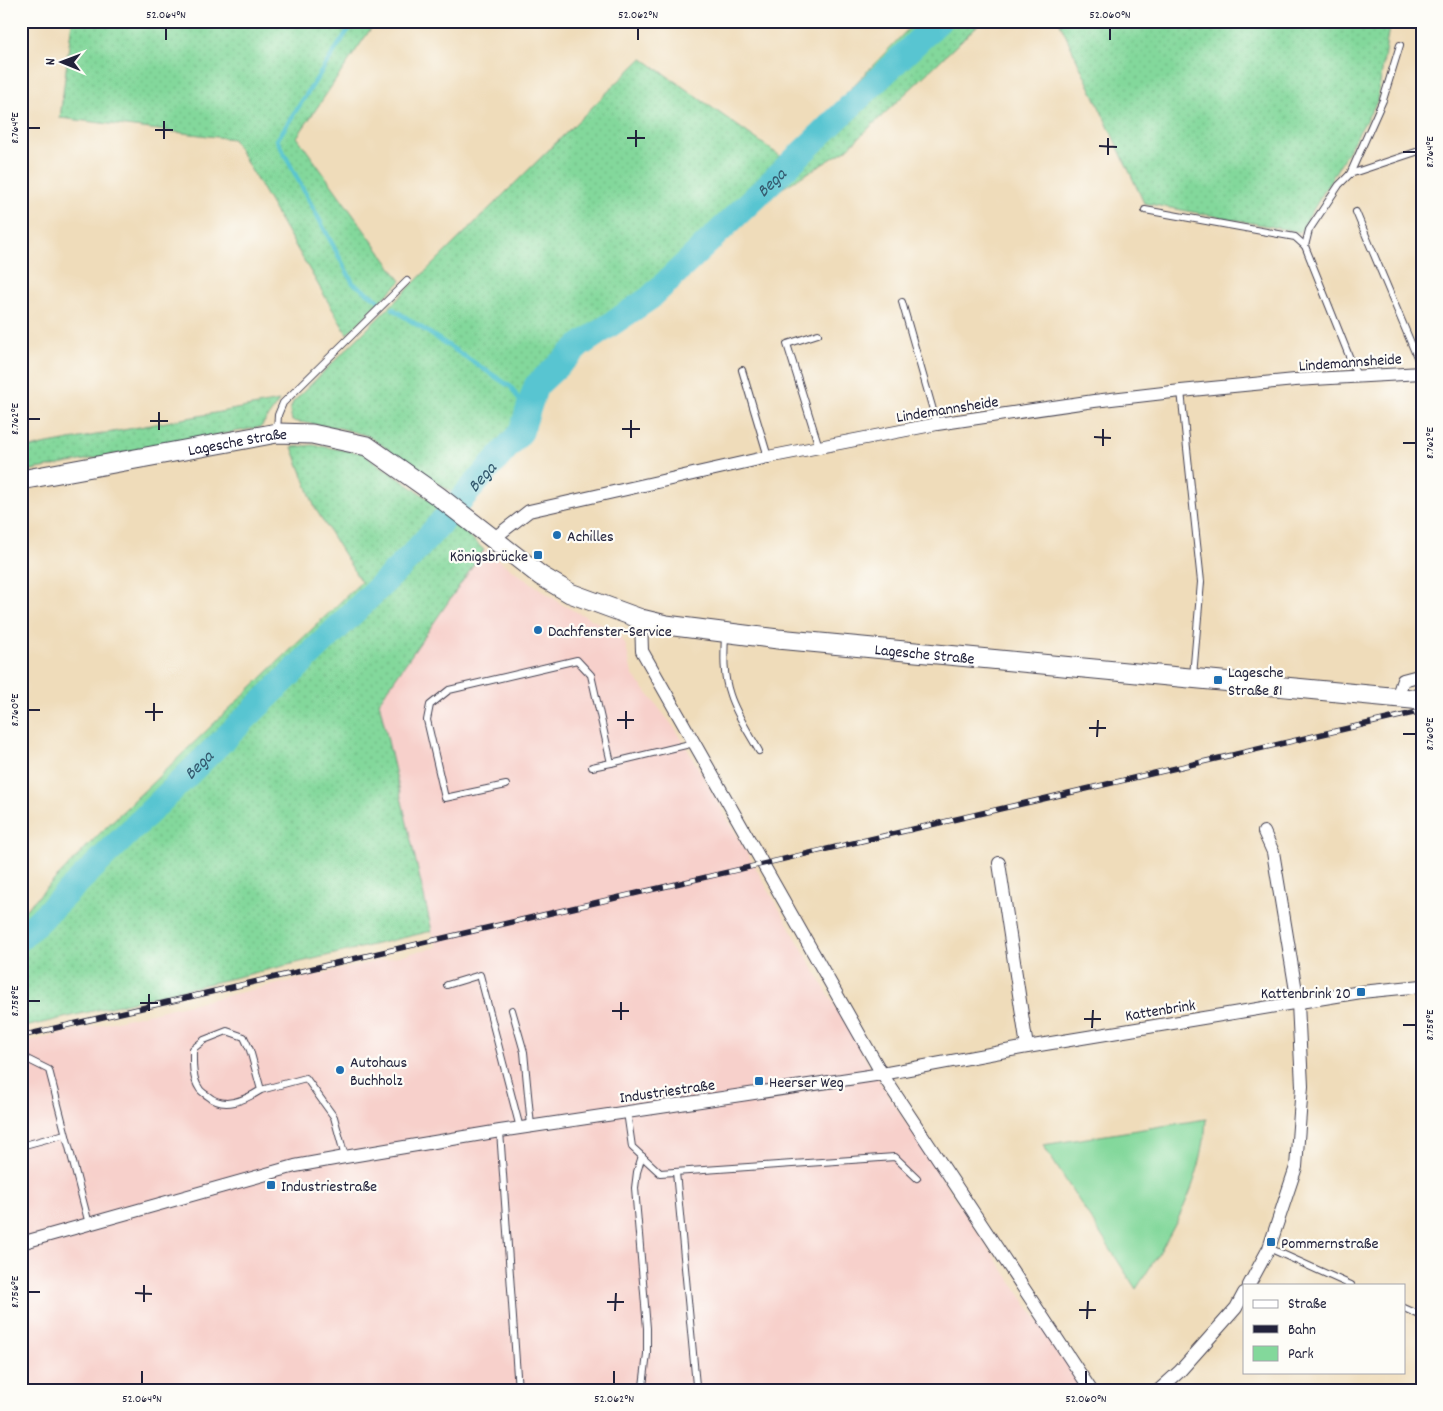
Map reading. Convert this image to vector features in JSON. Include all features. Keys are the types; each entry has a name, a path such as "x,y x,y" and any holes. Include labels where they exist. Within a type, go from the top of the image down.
{"street":[{"name":"Lindemannsheide","path":"486,534 529,511 768,457 936,424 1094,401 1181,391 1357,376 1422,373"},
{"name":"Lagesche Straße","path":"21,480 277,433 312,434 367,446 438,496 541,576 570,593 641,619 675,627 726,633 1422,700"},
{"path":"641,619 642,651 882,1074 1092,1390"},
{"path":"1397,698 1403,680 1422,675"},
{"path":"1250,1284 1269,1248 1296,1168 1302,1086 1298,1002 1273,852 1264,832"},
{"path":"1000,863 1027,1046"},
{"name":"Kattenbrink","path":"882,1074 1027,1046 1361,992 1422,986"},
{"name":"Industriestraße","path":"21,1243 295,1166 345,1156 882,1074"},
{"path":"1159,1390 1180,1372 1236,1308 1243,1295"}],"lane":[{"path":"1305,246 1309,230 1339,185 1350,174 1383,100 1400,45"},
{"path":"1350,174 1422,150"},
{"path":"1145,210 1295,236 1305,246 1357,376"},
{"path":"1356,212 1422,369"},
{"path":"277,433 278,415 283,403 407,281"},
{"path":"902,302 936,424"},
{"path":"818,334 787,344 819,447"},
{"path":"742,370 768,457"},
{"path":"1181,391 1201,582 1193,678"},
{"path":"726,633 724,659 730,696 759,751"},
{"path":"506,786 445,798 427,720 430,706 449,690 577,660 591,675 611,763"},
{"path":"592,768 694,743"},
{"path":"447,985 480,975 525,1127"},
{"path":"512,1010 524,1052 525,1127"},
{"path":"262,1090 250,1050 244,1037 227,1031 204,1040 194,1050 193,1068 199,1088 215,1103 230,1104 262,1090 306,1078 334,1116 345,1156"},
{"path":"21,1059 25,1058 49,1070 89,1224"},
{"path":"627,1112 632,1147 660,1173 895,1157 917,1178"},
{"path":"500,1131 518,1390"},
{"path":"21,1146 65,1134"},
{"path":"642,1156 636,1172 635,1188 646,1328 647,1354 643,1386 645,1390"},
{"path":"676,1172 695,1390"},
{"path":"1269,1248 1349,1284"},
{"path":"1406,1309 1422,1316"}],"shaded area":[{"path":"484,550 563,605 619,633 626,646 632,674 677,731 868,1063 967,1217 1086,1390 21,1390 21,1043 437,947 379,702"}],"green space":[{"path":"72,21 376,21 297,137 401,281 347,334 233,139 60,118"},
{"path":"916,21 982,21 846,150 764,199 781,159 644,295 574,342 530,382 512,431 457,496 368,436 340,428 292,421 290,410 293,402 642,58 783,158"},
{"path":"1059,21 1390,21 1377,102 1300,232 1144,203"},
{"path":"279,401 261,427 21,472 21,449"},
{"path":"313,445 362,453 433,502 484,550 379,702 432,931 21,1028 21,914 100,833 361,582 315,508 292,447"},
{"path":"1206,1119 1204,1143 1192,1187 1173,1229 1136,1289 1043,1145"}],"waterway":[{"path":"354,21 277,140 353,283 378,300"},
{"name":"Bega","path":"21,938 412,555 521,432 536,386 579,346 650,298 939,21"},
{"path":"393,309 511,387 527,412"}],"railway":[{"path":"21,1036 1422,711"}],"place":[{"name":"Achilles","path":"557,535"},
{"name":"Königsbrücke","path":"538,555"},
{"name":"Dachfenster-Service","path":"538,630"},
{"name":"Lagesche Straße 81","path":"1218,680"},
{"name":"Kattenbrink 20","path":"1361,992"},
{"name":"Autohaus Buchholz","path":"340,1070"},
{"name":"Heerser Weg","path":"759,1081"},
{"name":"Industriestraße","path":"271,1185"},
{"name":"Pommernstraße","path":"1271,1242"}]}
